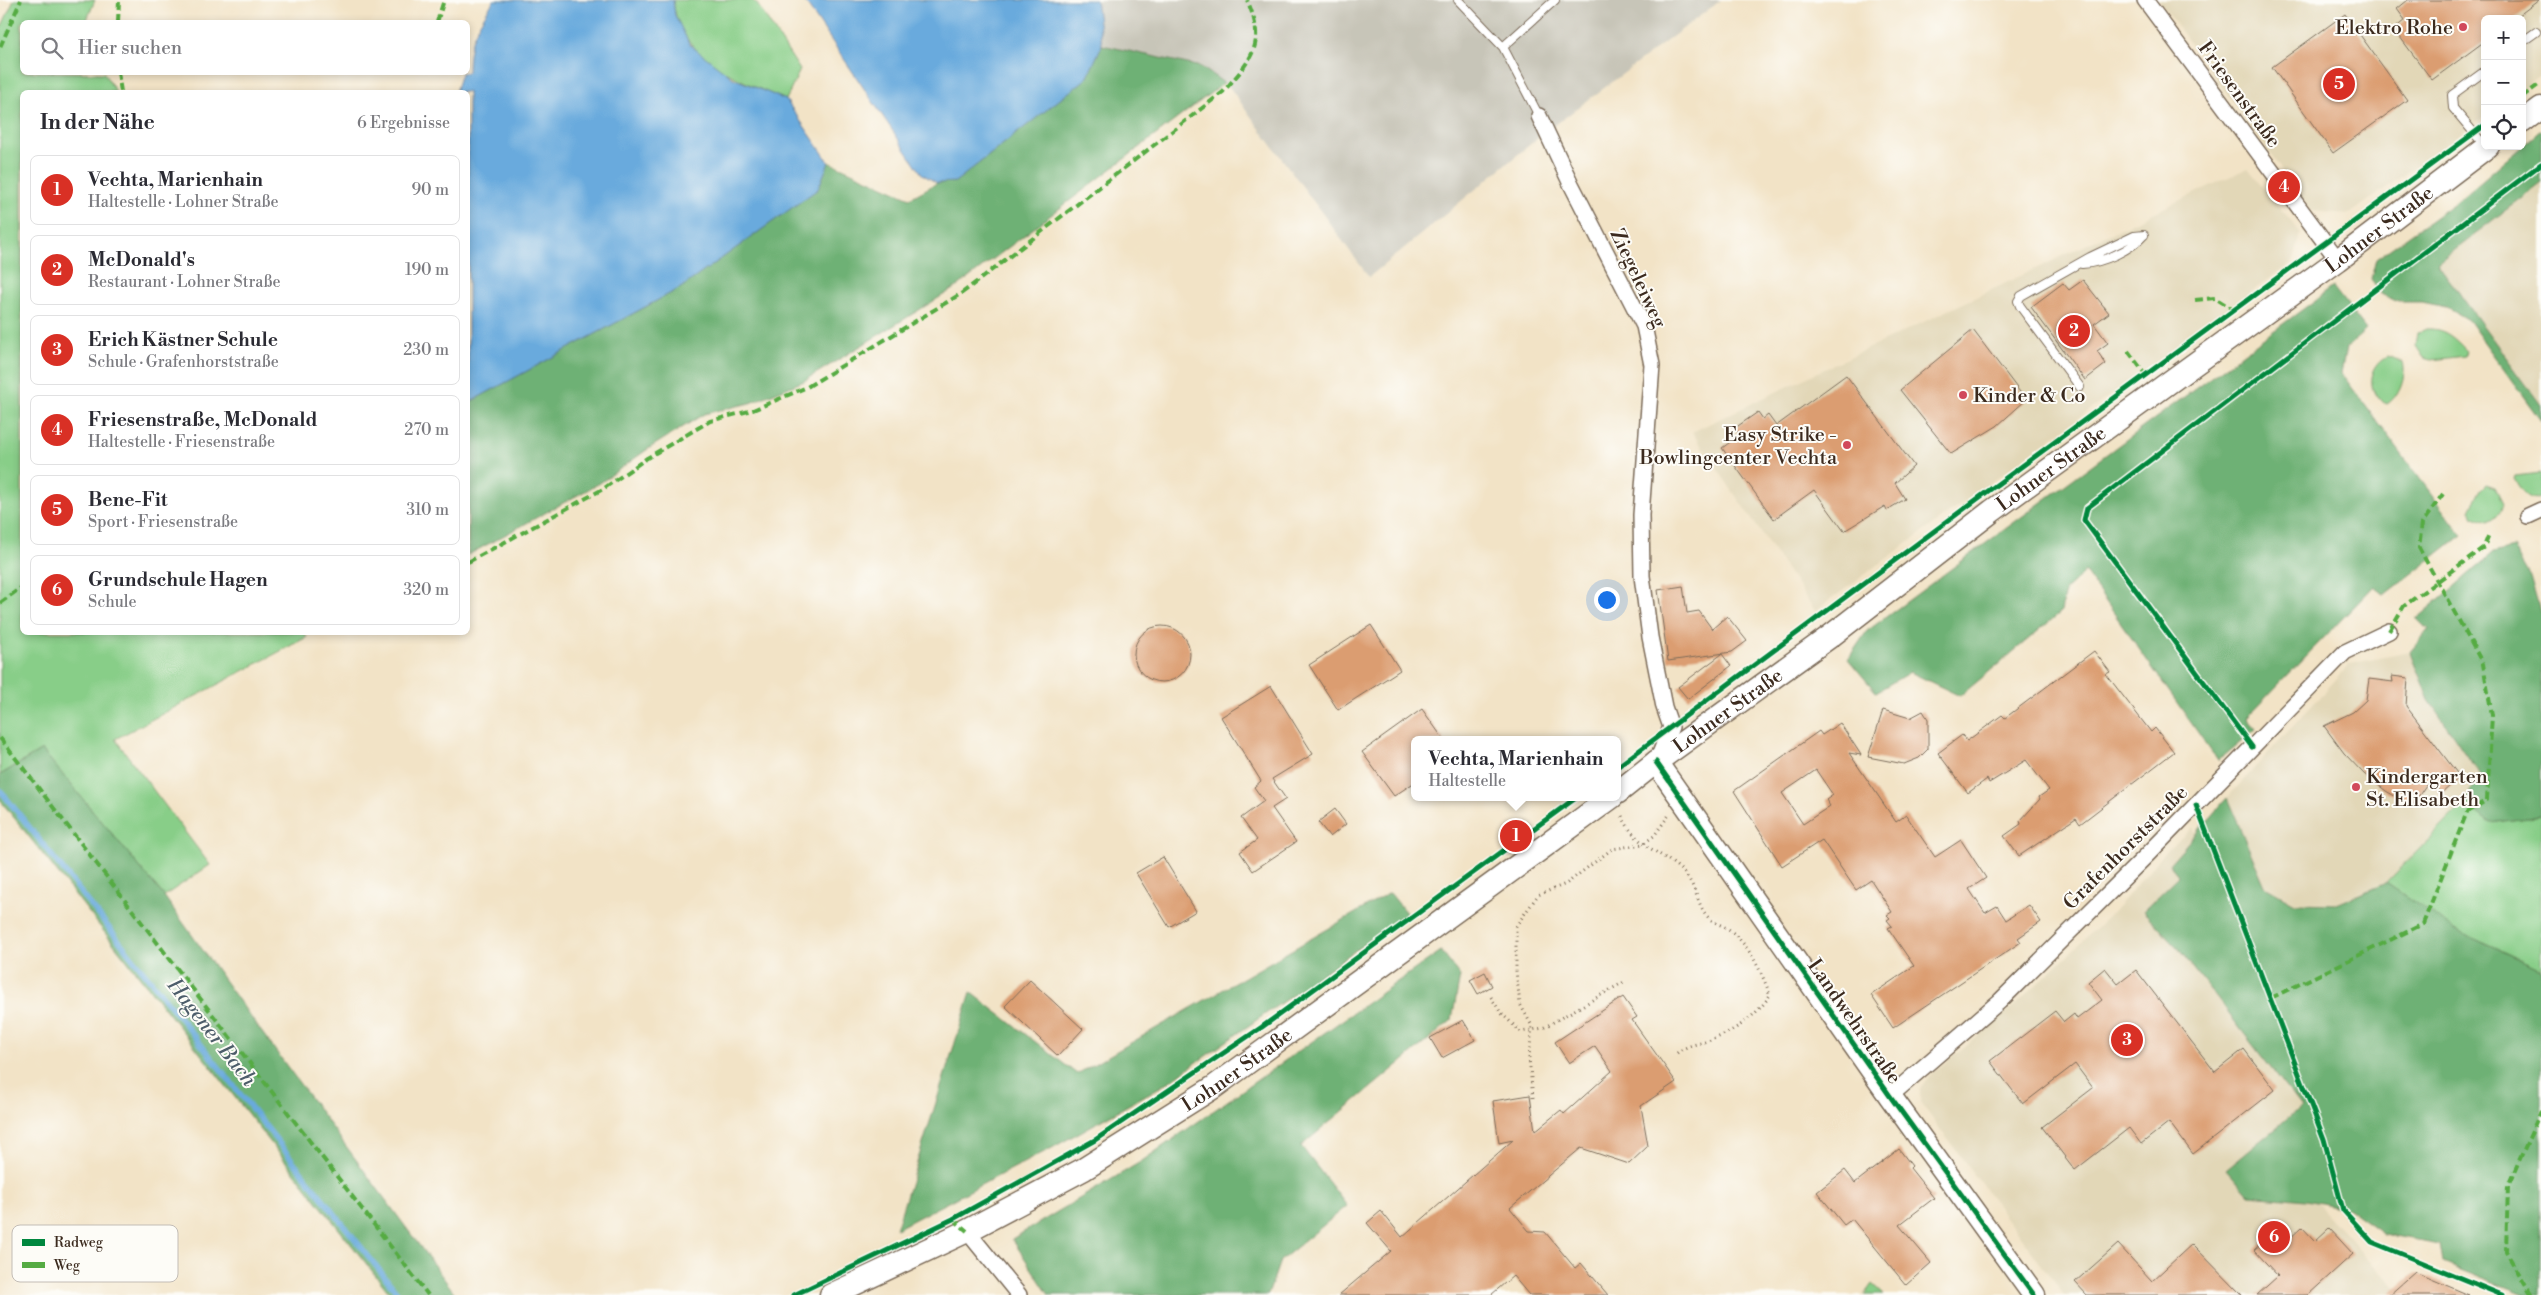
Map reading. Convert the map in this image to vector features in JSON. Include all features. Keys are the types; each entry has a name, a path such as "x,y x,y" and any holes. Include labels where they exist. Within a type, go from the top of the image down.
{"main road":[{"path":"2526,119 2541,108"},
{"name":"Lohner Straße","path":"1621,797 1656,762 1832,635 1992,511 2338,260 2483,150"},
{"name":"Landwehrstraße","path":"1656,762 1890,1096 2034,1295"},
{"name":"Lohner Straße","path":"831,1295 966,1231 1084,1169 1214,1087 1617,801"}],"street":[{"name":"Friesenstraße","path":"2145,0 2338,260"},
{"name":"Ziegeleiweg","path":"1539,116 1644,326 1652,365 1641,515 1642,576 1650,637 1664,707 1671,727 1656,762"},
{"name":"Grafenhorststraße","path":"1890,1096 2000,1001 2148,854 2344,652 2389,631"},
{"path":"966,1231 1019,1295"}],"lane":[{"path":"1458,0 1504,47 1539,116"},
{"path":"1504,47 1555,0"},
{"path":"2526,39 2536,32"},
{"path":"2481,74 2452,95 2453,108 2481,140"},
{"path":"2080,387 2018,301 2028,292 2081,265 2094,263 2138,242 2144,235"}],"path":[{"path":"1617,801 1627,827 1644,844 1682,870 1693,883 1703,912 1709,919 1730,930 1757,962 1770,995 1764,1005 1735,1030 1708,1041 1685,1046 1676,1054"},
{"path":"1533,1098 1529,1058 1532,1026 1520,1004 1516,971 1516,926 1538,895 1566,884 1612,849 1644,844 1654,836 1667,817 1685,804"},
{"path":"1490,997 1501,1013 1521,1032 1532,1031 1543,1028 1624,982"}],"shaded area":[{"path":"1096,0 1721,0 1539,137 1369,277 1230,88 1201,67 1102,45"},
{"path":"2159,0 2541,0 2541,75 2526,86 2526,15 2481,15 2481,119 2350,214 2311,211"},
{"path":"2248,168 2300,233 2294,261 1815,611 1692,432"},
{"path":"2541,183 2541,405 2436,263"},
{"name":"Kindergarten St. Elisabeth","path":"2410,652 2429,700 2480,775 2465,803 2386,883 2336,904 2295,903 2265,886 2227,798 2350,664"},
{"path":"2193,828 2306,1100 2282,1165 2396,1289 2389,1295 2064,1295 1920,1102 1920,1088 1930,1075 2016,1004 2108,917 2170,847"}],"green space":[{"path":"14,0 95,0 87,20 20,20 20,75 105,75 115,90 20,90 20,635 306,635 307,637 115,739 210,865 164,896 42,750 0,775 0,30"},
{"path":"673,0 752,0 757,4 800,70 786,100 731,75 699,52 686,37 677,20"},
{"path":"1102,45 1201,67 1224,83 958,286 804,381 750,403 704,414 648,449 600,483 470,554 470,402 682,287 818,189 829,162 910,198 937,183 955,182 1087,78"},
{"path":"2541,130 2541,183 2437,263 2541,405 2541,421 2468,320 2446,307 2422,302 2398,302 2382,294 2371,279 2376,259 2460,199 2518,150 2526,150 2526,143"},
{"path":"2333,287 2366,330 2346,348 2341,373 2462,535 2385,595 2374,586 2246,718 2256,729 2218,761 2085,572 2065,590 2061,612 1960,696 1910,672 1876,692 1848,659 1867,631"},
{"path":"2426,329 2439,330 2449,335 2467,351 2465,356 2432,360 2424,358 2416,346 2418,333"},
{"path":"2388,356 2403,362 2404,373 2398,391 2387,404 2375,395 2372,381 2376,367"},
{"path":"2541,473 2541,498 2536,499 2528,496 2514,479 2515,476"},
{"path":"2486,484 2495,487 2503,503 2498,515 2488,522 2474,517 2470,510 2481,489"},
{"path":"2513,548 2530,577 2541,615 2541,816 2490,823 2465,803 2480,775 2429,700 2410,652 2428,630 2417,619 2493,553"},
{"path":"42,750 164,896 255,1023 456,1295 391,1295 0,800 0,775"},
{"path":"2227,798 2265,886 2295,903 2336,904 2386,883 2455,930 2541,969 2541,1295 2526,1295 2443,1262 2440,1244 2384,1234 2349,1209 2306,1200 2249,1195 2226,1169 2301,1107 2177,947 2143,911 2179,876 2169,864"},
{"path":"2465,803 2490,823 2541,816 2541,969 2455,930 2386,883"},
{"path":"1390,893 1407,914 1169,1082 1052,1148 896,1229 971,992 1077,1074"},
{"path":"1441,951 1460,976 1452,1020 1301,1146 1347,1206 1280,1261 1268,1295 1049,1295 1012,1239 1142,1161"},
{"path":"1872,1284 1884,1295 1864,1295"}],"water":[{"path":"494,0 673,0 675,15 690,45 733,78 786,100 829,162 818,189 682,287 470,402 470,90 456,90 460,75 470,75 470,50 483,18"},
{"path":"801,0 1096,0 1102,45 1087,78 955,182 937,183 922,174 808,6"}],"building":[{"path":"2408,0 2539,0 2519,15 2481,15 2481,44 2432,80 2394,29 2405,20 2397,9"},
{"path":"2345,14 2407,100 2333,153 2272,67"},
{"path":"2083,280 2109,313 2094,324 2108,343 2097,351 2106,364 2085,380 2031,307 2063,283 2069,290"},
{"name":"Kinder & Co","path":"1973,330 2026,400 1997,426 1951,454 1900,390"},
{"name":"Easy Strike - Bowlingcenter Vechta","path":"1846,375 1914,466 1895,483 1905,499 1887,510 1885,506 1844,531 1814,490 1774,519 1722,448 1740,435 1735,428 1758,412 1763,419 1768,415 1776,426"},
{"path":"1683,586 1687,613 1699,611 1712,629 1727,616 1747,641 1732,652 1668,661 1658,590"},
{"path":"1371,625 1400,670 1338,710 1309,665"},
{"path":"1162,626 1173,628 1182,634 1188,643 1190,654 1188,665 1182,674 1173,680 1162,682 1151,680 1142,674 1136,665 1134,654 1136,643 1142,634 1151,628"},
{"path":"2094,651 2110,672 2106,674 2151,732 2155,728 2174,752 2080,824 2076,818 2019,856 2004,836 2021,824 2020,821 2040,799 2039,797 2049,790 2026,760 1989,783 1987,779 1968,793 1938,753 1962,735 1967,741 2002,715 2005,718"},
{"path":"1722,654 1731,666 1688,699 1678,687"},
{"path":"2392,676 2408,678 2406,706 2460,777 2441,794 2430,779 2412,806 2386,791 2364,774 2344,753 2324,726 2353,712 2366,700 2369,679 2393,682"},
{"path":"1271,686 1313,754 1272,779 1286,799 1272,808 1296,842 1253,871 1240,852 1257,840 1241,818 1264,801 1254,787 1261,781 1221,717"},
{"path":"1422,709 1441,736 1411,736 1411,785 1394,796 1362,752"},
{"path":"1883,710 1910,718 1923,711 1928,719 1928,749 1919,758 1904,764 1868,757"},
{"path":"1840,723 1861,755 1849,753 1896,822 1906,815 1935,857 1961,840 1986,878 1969,889 1985,913 1997,906 2006,920 2029,905 2041,922 2018,938 2021,942 1893,1028 1871,995 1914,966 1888,928 1892,926 1887,920 1890,918 1887,915 1892,912 1871,880 1856,890 1822,840 1782,866 1734,791 1819,731 1822,735","holes":["1816,770 1833,795 1826,800 1830,806 1803,824 1782,793"]},
{"path":"1335,809 1346,824 1330,837 1318,822"},
{"path":"1163,857 1196,911 1169,927 1136,873"},
{"path":"2105,968 2118,984 2136,970 2215,1072 2244,1049 2275,1090 2193,1154 2169,1122 2141,1144 2129,1128 2075,1170 2042,1127 2093,1088 2075,1064 2023,1104 1990,1061 2055,1011 2064,1022 2074,1014 2077,1019 2102,1000 2088,982"},
{"path":"1485,972 1492,986 1478,994 1470,980"},
{"path":"1030,980 1083,1029 1058,1056 1005,1006"},
{"path":"1623,997 1637,1017 1632,1020 1676,1082 1641,1106 1648,1146 1629,1164 1581,1148 1510,1208 1529,1231 1545,1232 1575,1268 1581,1263 1608,1295 1529,1295 1513,1276 1491,1295 1339,1295 1391,1251 1367,1223 1381,1211 1402,1237 1513,1140 1499,1143 1493,1101 1530,1095 1535,1131 1561,1110 1564,1114 1612,1071 1595,1046 1569,1063 1555,1042"},
{"path":"1463,1020 1475,1040 1442,1058 1430,1038"},
{"path":"1899,1149 1912,1166 1910,1168 1934,1198 1899,1225 1931,1263 1906,1285 1852,1219 1844,1225 1817,1192 1845,1170 1855,1183"},
{"path":"2302,1227 2315,1241 2329,1228 2353,1254 2308,1295 2257,1295 2278,1276 2254,1250 2277,1229 2287,1241"},
{"path":"2118,1244 2152,1281 2192,1244 2242,1295 2087,1295 2075,1282"},
{"path":"2415,1272 2469,1295 2389,1295"}],"waterway":[{"name":"Hagener Bach","path":"0,790 399,1295"}],"marked path":[{"path":"0,47 21,0"},
{"path":"118,20 119,0"},
{"path":"438,20 444,0"},
{"path":"470,561 603,489 647,458 710,421 753,410 807,387 962,293 1223,92 1249,60 1256,40 1253,15 1247,0"},
{"path":"118,75 121,90"},
{"path":"2526,94 2541,83"},
{"path":"2195,300 2215,298 2234,310"},
{"path":"2128,351 2146,375"},
{"path":"2271,998 2423,924 2467,812 2487,800 2492,715 2483,664 2419,548 2422,523 2443,494"},
{"path":"2389,631 2404,606 2484,547 2489,534"},
{"path":"0,603 20,588"},
{"path":"0,738 428,1295"},
{"path":"2532,1295 2506,1252 2508,1186 2541,1111"},
{"path":"953,1219 967,1231"}],"cycle path":[{"path":"1621,764 2481,128"},
{"path":"2252,747 2084,520 2087,508 2541,164"},
{"path":"1656,762 1890,1096 2034,1295"},
{"path":"794,1295 953,1219 1095,1140 1262,1027 1572,801"},
{"path":"2196,805 2324,1139 2343,1210 2372,1242 2502,1295"}],"place":[{"name":"Elektro Rohe","path":"2463,27"},
{"name":"Bene-Fit","path":"2339,84"},
{"name":"Friesenstraße, McDonald","path":"2284,187"},
{"name":"McDonald's","path":"2074,331"},
{"name":"Kinder & Co","path":"1963,395"},
{"name":"Easy Strike - Bowlingcenter Vechta","path":"1847,445"},
{"name":"Kindergarten St. Elisabeth","path":"2356,787"},
{"name":"Vechta, Marienhain","path":"1516,836"},
{"name":"Erich Kästner Schule","path":"2127,1040"},
{"name":"Grundschule Hagen","path":"2274,1237"}]}
